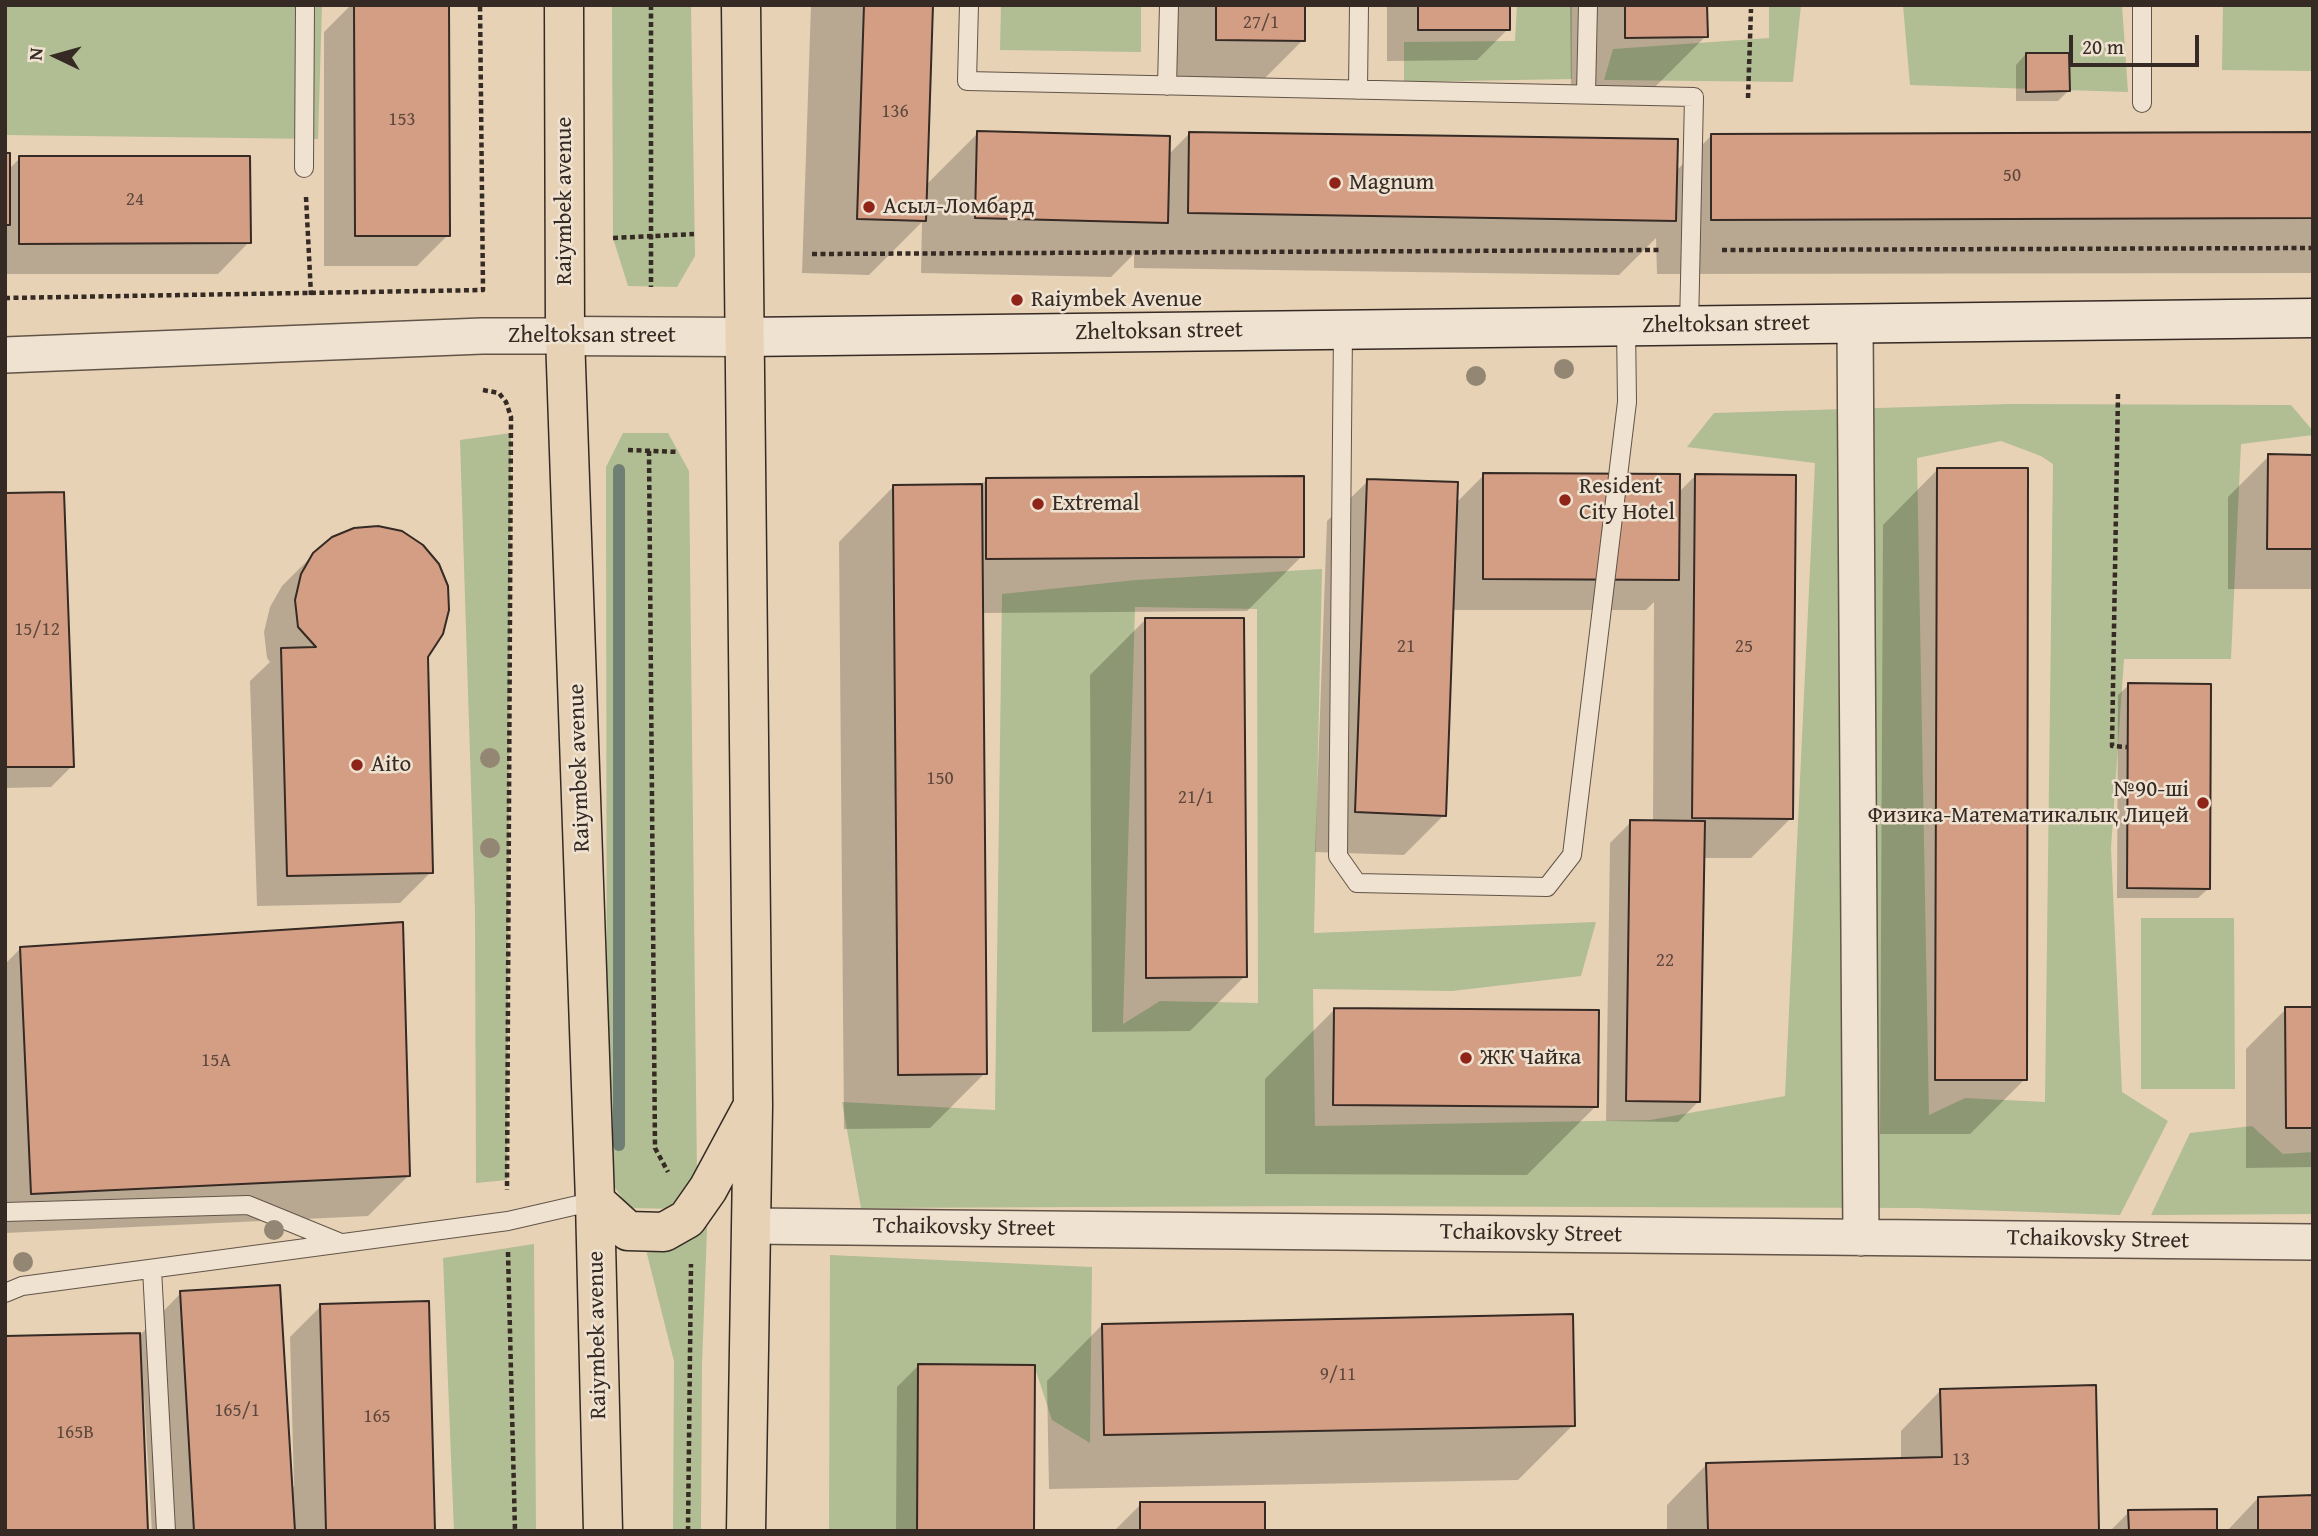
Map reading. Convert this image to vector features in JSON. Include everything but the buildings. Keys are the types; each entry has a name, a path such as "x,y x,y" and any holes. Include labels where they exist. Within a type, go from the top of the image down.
{"main road":[{"name":"Raiymbek avenue","path":"564,5 565,336 595,1201 603,1531"},
{"path":"741,5 753,1106 746,1531"},
{"name":"Zheltoksan street","path":"565,336 744,337 2313,318"},
{"path":"595,1201 628,1231 664,1232 687,1219 708,1189 753,1106"}],"street":[{"path":"1855,324 1861,1238"},
{"name":"Zheltoksan street","path":"5,355 482,336 565,336"},
{"name":"Tchaikovsky Street","path":"750,1226 2313,1242"}],"lane":[{"path":"304,168 305,5"},
{"path":"969,5 967,81 1694,97 1689,326"},
{"path":"1167,86 1169,5"},
{"path":"1359,5 1359,90"},
{"path":"1586,94 1588,5"},
{"path":"2142,5 2142,103"},
{"path":"1343,330 1338,856 1357,883 1547,887 1573,855 1627,402 1626,327"},
{"path":"5,1293 22,1286 508,1222 595,1201"},
{"path":"5,1212 248,1205 342,1244"},
{"path":"152,1269 166,1531"}],"path":[{"path":"5,299 483,290 480,5"},
{"path":"651,5 651,287"},
{"path":"1748,98 1751,9"},
{"path":"304,168 311,295"},
{"path":"613,238 694,234"},
{"path":"812,254 2313,248"},
{"path":"484,390 499,393 506,402 511,417 508,1222 515,1531"},
{"path":"2118,394 2112,746 2127,747"},
{"path":"628,450 679,452"},
{"path":"649,451 655,1148 672,1180"},
{"path":"688,1531 691,1253"}],"green space":[{"path":"5,5 322,5 318,139 5,135"},
{"path":"612,5 691,5 695,256 677,287 628,286 613,238"},
{"path":"1001,5 1141,5 1141,52 1000,50"},
{"path":"1517,5 1572,5 1572,79 1404,82 1404,42 1515,41"},
{"path":"1769,5 1801,5 1793,82 1604,80 1613,49 1769,38"},
{"path":"1903,5 2122,5 2128,92 1910,85"},
{"path":"2223,5 2313,5 2313,71 2222,70"},
{"path":"2009,404 2291,405 2313,431 2313,435 2241,444 2231,659 2124,659 2111,848 2122,1092 2168,1121 2120,1215 1916,1208 861,1208 842,1102 995,1110 1002,594 1136,580 1322,569 1314,933 1596,922 1581,976 1452,991 1313,989 1315,1126 1650,1120 1785,1096 1815,463 1687,447 1714,413","holes":["2001,441 2041,456 2053,464 2045,1102 1965,1098 1929,1115 1917,458","1135,607 1257,609 1258,1003 1160,1001 1123,1024"]},
{"path":"511,433 507,1180 476,1183 475,912 460,440"},
{"path":"623,433 668,433 689,471 697,1178 679,1209 629,1208 607,1176 606,467"},
{"path":"2141,918 2234,918 2235,1089 2141,1089"},
{"path":"2252,1126 2283,1154 2313,1152 2313,1214 2151,1215 2190,1133"},
{"path":"708,1203 702,1364 701,1531 673,1531 674,1361 645,1246 668,1249 691,1239"},
{"path":"534,1244 536,1531 454,1531 443,1258"},
{"path":"830,1255 1092,1267 1090,1443 1052,1420 1034,1365 918,1364 917,1531 829,1531"}],"waterway":[{"path":"619,470 619,1145"}],"place":[{"name":"Magnum","path":"1335,183"},
{"name":"Асыл-Ломбард","path":"869,207"},
{"name":"Raiymbek Avenue","path":"1017,300"},
{"name":"Resident City Hotel","path":"1565,500"},
{"name":"Extremal","path":"1038,504"},
{"name":"Aito","path":"357,765"},
{"name":"№90-ші Физика-Математикалық Лицей","path":"2203,803"},
{"name":"ЖК Чайка","path":"1466,1058"}]}
